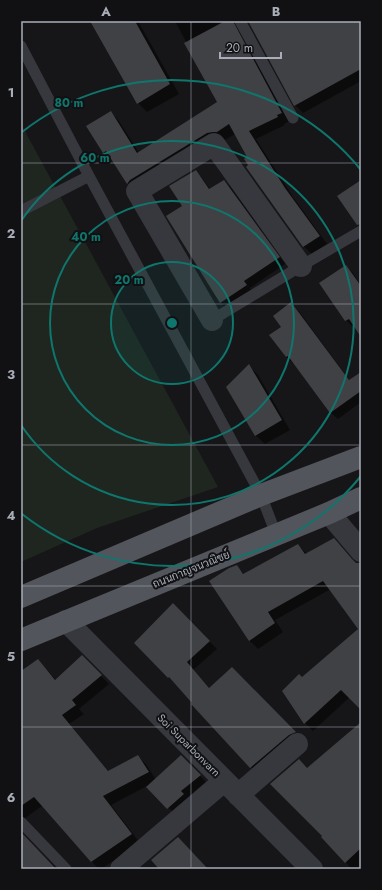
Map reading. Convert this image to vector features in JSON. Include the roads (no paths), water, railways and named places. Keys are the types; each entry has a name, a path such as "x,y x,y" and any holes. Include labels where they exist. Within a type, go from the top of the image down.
{"main road":[{"path":"21,597 262,495 361,457"},
{"name":"ถนนกาญจนวณิชย์","path":"21,640 330,513 361,498"}],"street":[{"path":"212,320 137,191 214,144 301,266"},
{"path":"330,513 361,551"},
{"name":"Soi Suparbonvarn","path":"66,621 312,869"},
{"path":"121,869 231,788 297,744"}],"lane":[{"path":"240,21 293,118"},
{"path":"21,46 89,176 262,495 276,534"},
{"path":"21,211 89,176"},
{"path":"212,320 361,231"},
{"path":"21,822 66,869"}]}
